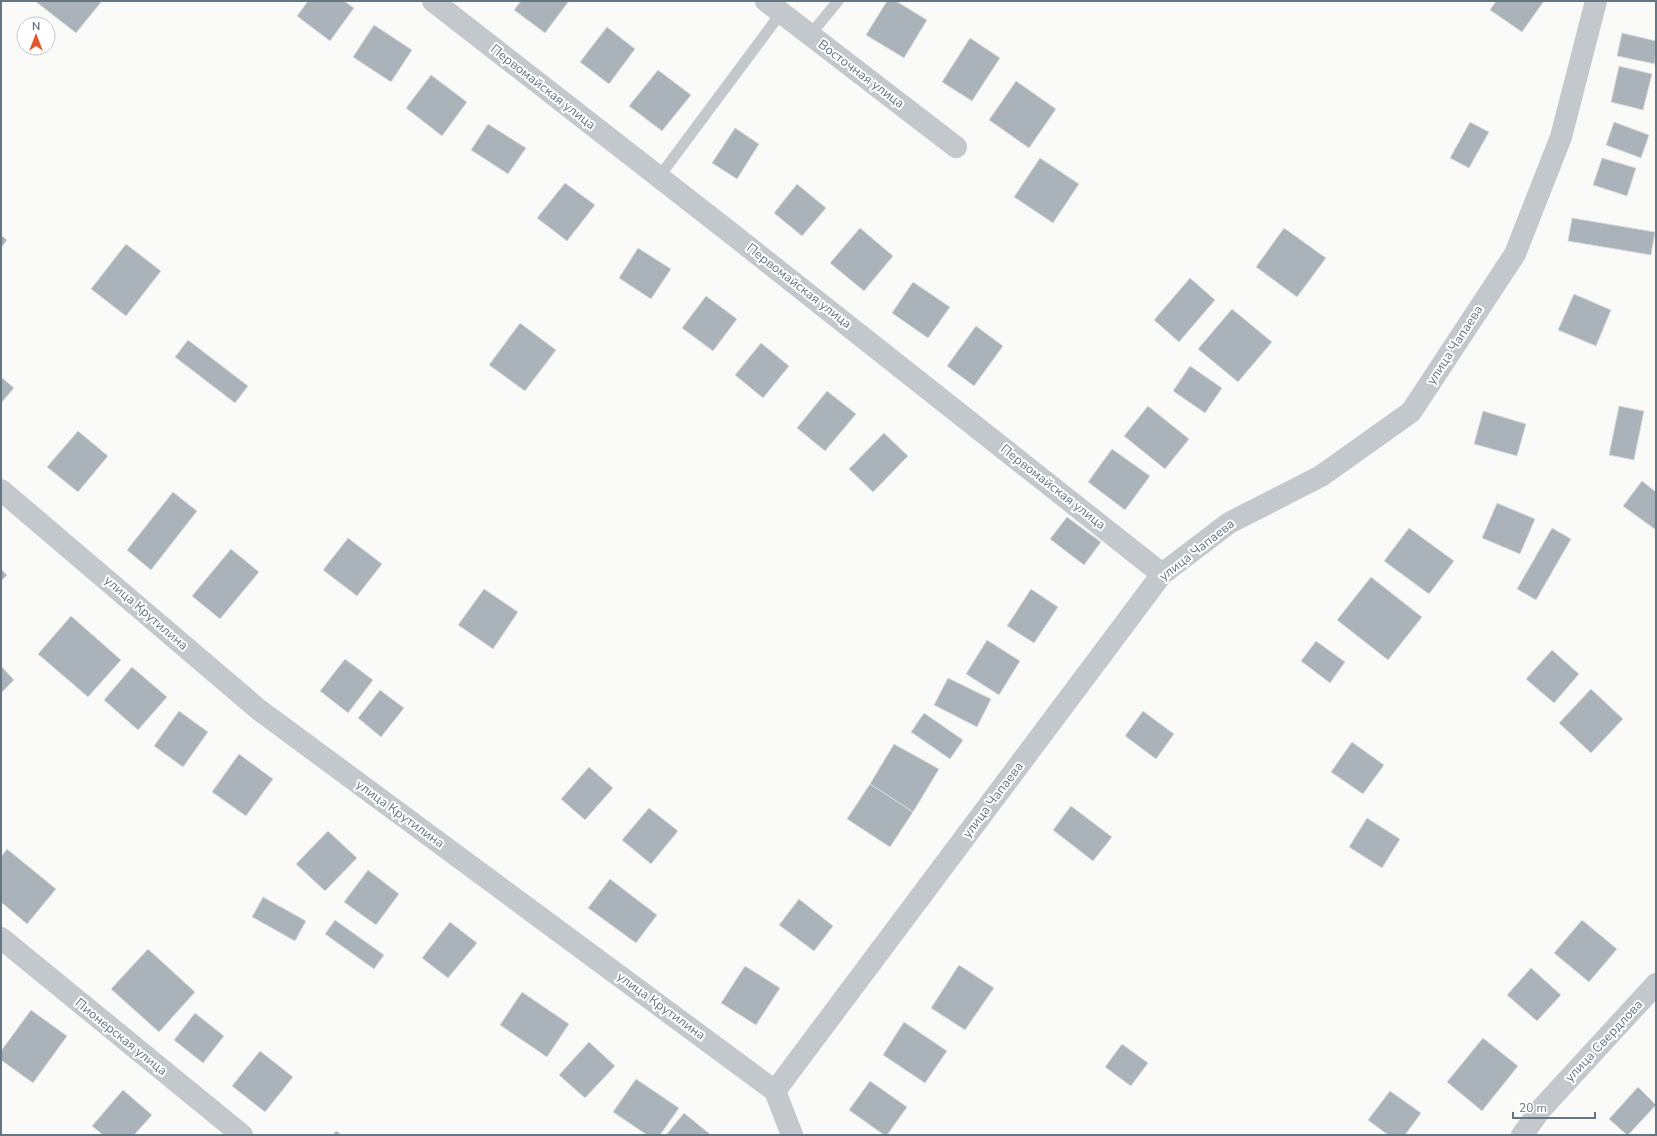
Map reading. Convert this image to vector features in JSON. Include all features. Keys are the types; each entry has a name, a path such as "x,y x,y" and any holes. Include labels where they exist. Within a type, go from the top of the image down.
{"street":[{"name":"Первомайская улица","path":"433,1 659,177 1162,574"},
{"name":"улица Чапаева","path":"775,1091 1162,574 1229,523 1321,476 1411,412 1515,254 1561,137 1596,1"},
{"name":"Восточная улица","path":"774,7 956,146"},
{"name":"улица Крутилина","path":"1,490 258,709 775,1091"},
{"name":"Пионерская улица","path":"1,938 242,1135"},
{"name":"улица Свердлова","path":"1522,1135 1542,1108 1656,984"},
{"path":"775,1091 792,1135"}],"lane":[{"path":"810,35 838,1"},
{"path":"659,177 774,7"}],"building":[{"path":"35,1 102,1 76,33"},
{"path":"308,1 344,1 354,8 330,41 297,16"},
{"path":"521,1 569,1 545,33 514,10"},
{"path":"887,1 896,1 927,20 904,58 866,35"},
{"path":"1496,1 1544,1 1522,32 1490,10"},
{"path":"374,25 412,50 391,82 353,57"},
{"path":"607,27 635,49 609,84 580,62"},
{"path":"1622,33 1656,41 1655,64 1617,56"},
{"path":"970,38 1000,58 972,101 942,82"},
{"path":"1619,66 1652,74 1643,110 1611,102"},
{"path":"658,70 691,95 662,131 629,106"},
{"path":"431,75 467,102 442,136 406,108"},
{"path":"1016,81 1056,109 1029,148 989,120"},
{"path":"1470,122 1489,132 1469,168 1450,158"},
{"path":"1614,122 1649,135 1641,158 1606,145"},
{"path":"488,124 526,148 508,174 471,150"},
{"path":"735,128 759,144 737,179 712,163"},
{"path":"1040,158 1079,184 1053,223 1014,197"},
{"path":"1602,158 1636,168 1627,196 1593,185"},
{"path":"565,183 595,205 567,241 537,218"},
{"path":"797,184 826,208 802,236 774,213"},
{"path":"1572,218 1655,232 1651,255 1568,241"},
{"path":"860,228 893,256 864,291 830,263"},
{"path":"1284,228 1326,258 1297,297 1256,267"},
{"path":"1,235 7,240 1,248"},
{"path":"126,244 161,271 126,316 91,289"},
{"path":"638,248 671,269 651,299 619,278"},
{"path":"1190,278 1215,300 1179,342 1154,320"},
{"path":"913,282 950,307 928,338 892,313"},
{"path":"1574,294 1611,310 1596,346 1558,330"},
{"path":"706,296 737,319 713,351 682,328"},
{"path":"1232,309 1272,342 1238,382 1198,349"},
{"path":"520,323 556,350 525,391 489,365"},
{"path":"976,326 1003,346 974,386 947,366"},
{"path":"188,340 248,386 235,403 175,357"},
{"path":"761,343 789,366 763,398 735,375"},
{"path":"1190,366 1222,388 1205,413 1173,391"},
{"path":"1,377 14,388 1,403"},
{"path":"827,391 856,414 825,451 797,428"},
{"path":"1148,406 1189,439 1165,469 1124,436"},
{"path":"1619,406 1644,411 1634,460 1609,455"},
{"path":"1483,411 1526,424 1517,456 1474,444"},
{"path":"78,431 108,456 78,492 47,467"},
{"path":"884,433 908,456 873,492 849,469"},
{"path":"1112,449 1150,476 1125,510 1088,482"},
{"path":"1642,481 1656,492 1656,530 1623,506"},
{"path":"173,492 197,511 151,570 127,550"},
{"path":"1497,503 1535,519 1520,554 1482,538"},
{"path":"1067,517 1101,542 1084,565 1050,539"},
{"path":"1409,528 1454,561 1429,594 1384,561"},
{"path":"1552,528 1571,539 1536,600 1517,589"},
{"path":"348,538 382,564 357,596 323,570"},
{"path":"231,549 259,572 220,619 192,596"},
{"path":"1,569 7,575 1,581"},
{"path":"1371,577 1422,617 1388,660 1337,620"},
{"path":"484,589 518,612 493,649 458,625"},
{"path":"1031,589 1058,607 1034,643 1007,626"},
{"path":"71,616 121,660 88,697 38,654"},
{"path":"987,640 1020,661 999,695 966,674"},
{"path":"1316,641 1345,662 1330,683 1301,661"},
{"path":"1552,650 1579,674 1554,703 1526,679"},
{"path":"345,659 373,680 348,713 320,691"},
{"path":"1,666 14,680 1,693"},
{"path":"132,667 167,697 138,730 104,700"},
{"path":"948,678 991,699 977,727 934,705"},
{"path":"1591,689 1623,719 1591,753 1559,723"},
{"path":"380,690 404,708 381,737 358,718"},
{"path":"179,711 208,732 183,767 154,746"},
{"path":"1143,711 1174,734 1156,759 1125,736"},
{"path":"924,713 963,740 950,759 911,732"},
{"path":"1352,742 1384,765 1363,794 1331,772"},
{"path":"894,744 939,769 913,812 870,784"},
{"path":"239,754 273,779 246,816 212,792"},
{"path":"589,767 613,788 585,820 561,799"},
{"path":"870,784 913,812 890,847 847,819"},
{"path":"1071,806 1112,837 1093,861 1053,830"},
{"path":"649,808 678,831 651,864 622,840"},
{"path":"1367,818 1400,839 1382,868 1349,847"},
{"path":"328,831 357,858 325,891 296,864"},
{"path":"7,849 56,889 27,924 1,902 1,857"},
{"path":"368,870 399,894 376,925 344,902"},
{"path":"610,879 657,915 636,943 588,908"},
{"path":"263,897 306,921 295,941 252,917"},
{"path":"799,899 833,926 814,951 779,925"},
{"path":"335,920 384,955 374,969 325,934"},
{"path":"1582,920 1617,949 1589,982 1554,953"},
{"path":"450,922 477,943 448,978 422,958"},
{"path":"148,949 195,992 159,1032 111,989"},
{"path":"959,965 994,988 965,1030 931,1008"},
{"path":"745,966 780,988 756,1025 721,1003"},
{"path":"1531,968 1561,995 1537,1021 1507,995"},
{"path":"522,992 569,1024 547,1057 500,1025"},
{"path":"31,1010 67,1036 33,1083 1,1060 1,1051"},
{"path":"195,1013 224,1036 203,1063 174,1040"},
{"path":"904,1022 947,1051 925,1083 883,1055"},
{"path":"1483,1038 1518,1066 1482,1111 1447,1082"},
{"path":"589,1042 615,1066 585,1098 559,1075"},
{"path":"1122,1044 1148,1063 1131,1086 1105,1067"},
{"path":"260,1051 293,1077 265,1112 232,1086"},
{"path":"636,1079 679,1108 660,1135 647,1135 613,1112"},
{"path":"870,1081 907,1107 887,1135 884,1135 849,1110"},
{"path":"1638,1087 1656,1105 1627,1135 1609,1119"},
{"path":"123,1090 152,1115 134,1135 103,1135 92,1126"},
{"path":"1390,1091 1421,1113 1405,1135 1388,1135 1368,1120"},
{"path":"684,1113 711,1135 666,1135"},
{"path":"336,1131 342,1135 333,1135"}]}
